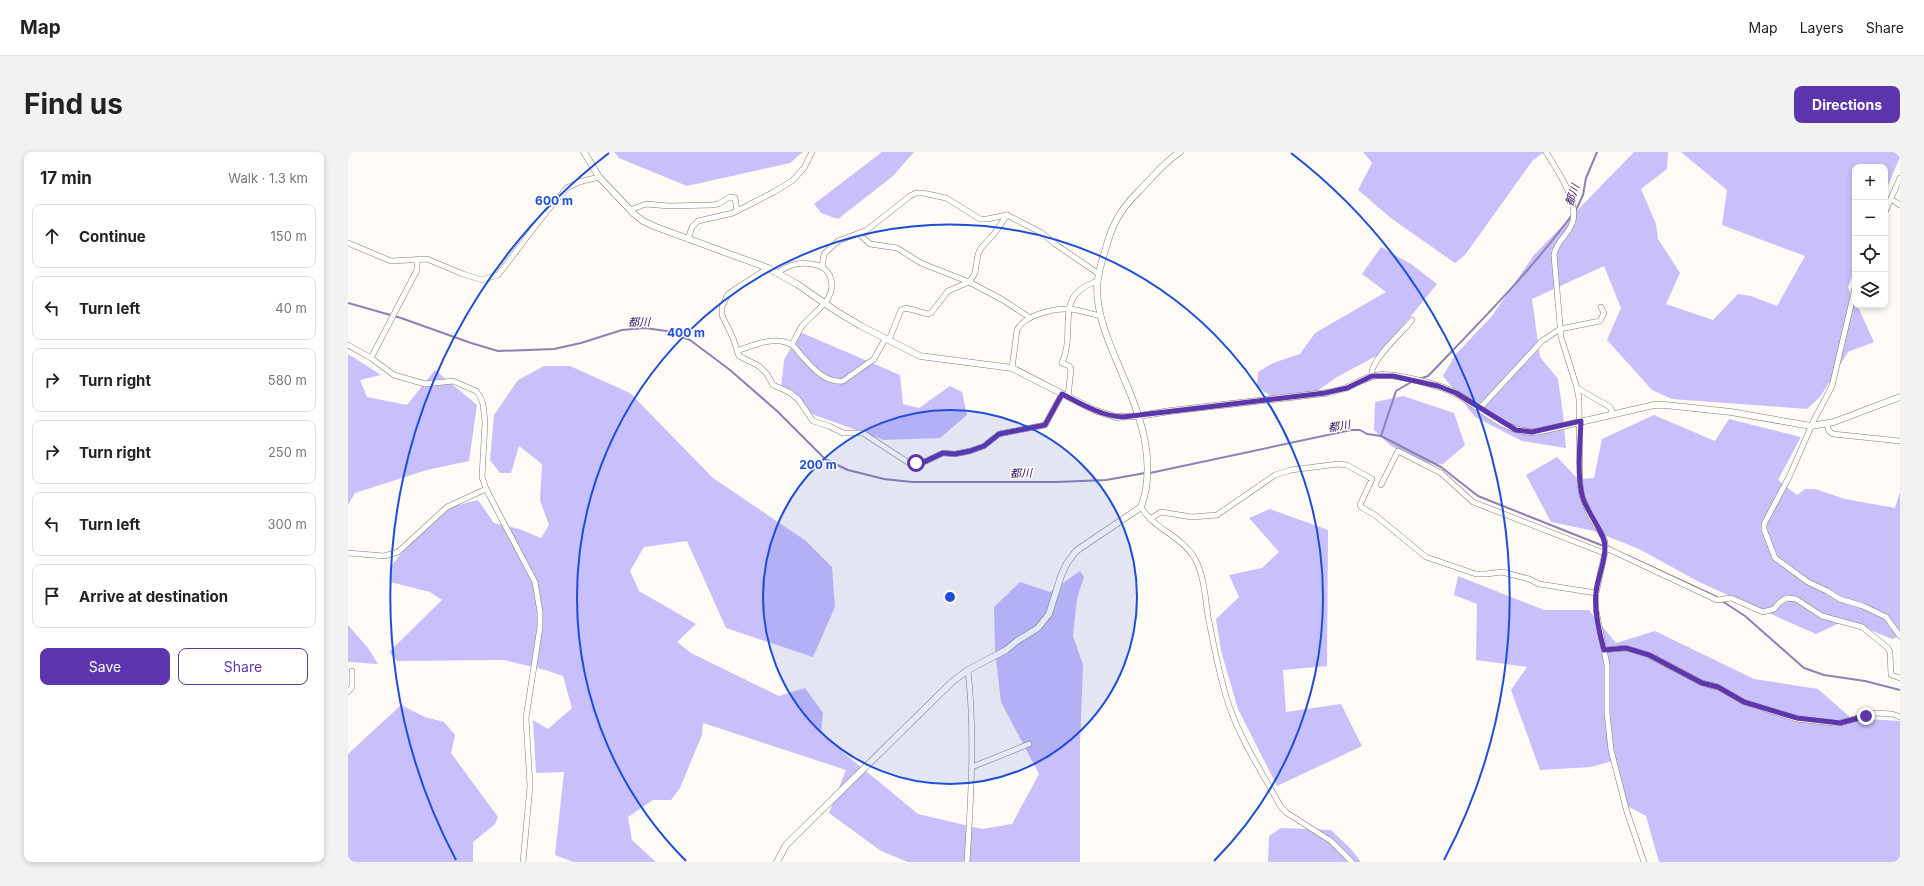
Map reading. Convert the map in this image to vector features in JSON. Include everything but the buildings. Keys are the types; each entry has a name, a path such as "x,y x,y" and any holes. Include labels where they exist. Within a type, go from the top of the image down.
{"street":[{"path":"584,152 599,178 630,210 644,221 656,227 768,268 797,284 826,303 836,312 920,356 1012,368 1068,397 1108,415 1123,417 1139,416 1325,393 1347,388 1372,376 1393,376 1438,386 1456,393 1508,427 1524,432 1541,431 1654,405 1731,412 1811,426 1826,425 1900,397"},
{"path":"688,239 692,227 698,221 718,218 737,211 792,181 804,168 812,152"},
{"path":"777,862 786,845 953,681 968,670 1006,650 1038,628 1049,614 1066,563 1076,551 1088,541 1141,507 1148,480 1149,468 1139,416 1110,349 1101,316 1098,296 1098,278 1110,232 1117,216 1130,200 1170,159 1180,152"},
{"path":"1546,152 1562,178 1575,218 1565,236 1558,243 1554,255 1560,329 1577,388 1581,421 1580,485 1582,496 1590,516 1604,538 1605,550 1596,593 1596,610 1607,665 1607,713 1611,750 1627,812 1644,862"},
{"path":"348,243 391,261 427,259 482,280 498,275 546,211 567,188 579,182 599,178"},
{"path":"1888,206 1900,178"},
{"path":"822,267 824,254 829,247 845,237 859,234 883,219 902,202 916,193 946,198 980,218 987,219 1007,215 1037,230 1098,278"},
{"path":"630,210 646,204 670,206 712,205 718,204 730,197 735,198 737,211"},
{"path":"1891,199 1900,205"},
{"path":"737,351 764,342 780,342 792,345 818,374 838,382 847,379 874,359 887,339 901,310 906,308 928,314 931,313 948,291 968,282 975,274 978,254 981,248 994,234 1007,215"},
{"path":"859,234 870,244 897,248 922,263 968,282 1029,317"},
{"path":"371,358 417,270 417,260"},
{"path":"777,273 793,264 802,262 822,267 826,270 832,282 832,289 826,303 802,326 792,345"},
{"path":"768,268 728,294 722,307 722,315 739,356 759,366 767,374 773,386 789,392 798,399 813,421 830,426 843,433 863,433 909,463 924,462 943,453 955,454 970,451 984,446 999,434 1045,425 1062,394"},
{"path":"1068,397 1071,369 1069,366 1062,363 1068,348 1069,302 1075,294 1098,278"},
{"path":"1852,301 1832,386 1811,426 1790,478 1764,524 1764,530 1775,558 1808,582 1828,591 1840,599 1863,606 1886,617 1900,636"},
{"path":"1480,408 1542,341 1560,329 1600,321 1604,313 1601,307"},
{"path":"1012,368 1017,330 1029,317 1069,309 1101,316"},
{"path":"1372,376 1371,372 1377,359 1412,320"},
{"path":"348,345 371,358 394,375 425,384 453,381 464,385 480,396 483,404 485,422 482,477 486,489 535,582 540,612 540,627 526,718 530,786 524,862"},
{"path":"1577,388 1610,407 1613,414"},
{"path":"1826,425 1829,431 1833,434 1900,441"},
{"path":"1380,485 1398,451 1441,473 1473,502 1605,550 1717,600 1731,598 1763,612 1774,609 1780,602 1787,598 1796,599 1822,616 1862,627 1888,648 1890,652 1891,675 1900,678"},
{"path":"1150,519 1160,512 1192,516 1217,514 1275,475 1290,470 1338,464 1347,465 1372,479 1360,504 1361,507 1375,515 1426,557 1476,574 1502,572 1529,579 1539,584 1596,593"},
{"path":"348,553 384,556 398,552 447,507 486,489"},
{"path":"1141,507 1150,519 1182,544 1195,561 1202,578 1213,642 1226,697 1242,736 1282,807 1287,813 1331,841 1352,862"},
{"path":"1604,650 1626,648 1649,655 1702,683 1718,687 1744,702 1797,718 1840,723 1875,713 1892,714 1900,717"},
{"path":"967,862 972,767 971,693 968,670"},
{"path":"348,692 352,687 352,671"},
{"path":"972,767 1029,744"}],"shaded area":[{"path":"614,152 803,152 790,163 687,186 619,158"},
{"path":"882,152 914,152 893,176 838,219 821,213 814,204"},
{"path":"1363,152 1544,152 1533,160 1465,255 1455,263 1392,219 1358,190 1372,163"},
{"path":"1634,152 1668,152 1667,169 1641,189 1656,224 1658,239 1680,273 1666,304 1713,320 1738,294 1751,296 1777,306 1805,256 1722,225 1727,190 1681,152 1894,152 1900,157 1888,186 1888,164 1852,164 1852,277 1848,287 1852,297 1852,308 1858,308 1874,342 1848,352 1820,397 1807,409 1672,399 1652,390 1607,340 1621,308 1604,266 1532,299 1540,357 1558,379 1566,448 1522,441 1475,417 1443,376 1455,355 1492,316 1534,255"},
{"path":"1381,247 1411,264 1437,284 1380,354 1337,377 1317,391 1272,399 1266,392 1265,393 1257,386 1258,372 1273,363 1300,354 1315,333 1386,292 1362,274"},
{"path":"800,332 900,375 903,404 919,408 950,386 962,392 967,415 940,438 884,440 809,413 781,389 784,360"},
{"path":"348,354 381,375 360,380 367,397 407,405 435,370 477,405 469,461 427,470 355,493 348,505"},
{"path":"544,366 570,366 630,393 713,478 806,541 832,567 835,607 813,657 726,628 687,541 644,547 630,571 639,591 696,624 677,642 691,653 779,696 805,688 823,713 821,734 918,814 982,829 1012,824 1039,774 1001,702 995,651 994,607 1020,582 1050,592 1080,571 1084,577 1077,598 1073,636 1083,665 1080,744 1080,862 908,862 881,851 829,813 846,770 703,723 702,735 680,788 671,800 653,800 628,817 632,840 656,862 573,862 555,855 564,772 536,773 533,720 548,729 572,708 563,676 504,660 397,661 389,652 442,600 430,592 390,582 391,566 414,538 443,509 478,500 494,523 519,529 541,538 549,525 540,500 542,464 519,446 511,473 500,473 490,460 494,415 518,380"},
{"path":"1403,396 1454,413 1465,445 1443,464 1426,463 1391,446 1374,430 1375,402"},
{"path":"1654,415 1715,441 1729,419 1801,437 1778,480 1797,495 1805,489 1815,489 1845,499 1895,508 1900,492 1900,636 1892,639 1846,620 1816,634 1701,583 1639,549 1594,531 1551,522 1526,475 1557,457 1578,479 1594,478 1602,439"},
{"path":"1270,509 1328,530 1327,666 1283,670 1286,712 1341,704 1362,746 1277,786 1238,709 1221,651 1216,619 1239,597 1229,575 1262,568 1279,552 1249,518"},
{"path":"1458,576 1544,610 1589,610 1616,643 1655,631 1754,679 1818,689 1851,718 1900,721 1900,862 1659,862 1646,816 1622,803 1616,760 1591,767 1540,770 1511,690 1527,667 1476,660 1477,604 1454,595"},
{"path":"348,625 368,648 378,664 348,662"},
{"path":"401,705 425,717 444,722 455,735 451,753 498,817 495,824 473,842 473,862 348,862 348,754"},
{"path":"1281,828 1331,830 1351,849 1361,862 1268,862 1269,836"}],"waterway":[{"name":"都川","path":"1575,212 1583,195 1586,178 1597,152"},
{"name":"都川","path":"1419,379 1428,376 1503,298 1572,215"},
{"name":"都川","path":"348,303 401,318 498,351 554,349 581,343 622,330 644,328 667,331 690,340 730,370 777,411 825,459 848,470 884,479 912,482 1056,482 1106,480 1145,473"},
{"name":"都川","path":"1381,436 1396,391 1413,381"},
{"path":"1150,473 1351,430 1360,430 1367,434 1381,436 1441,467 1478,496 1606,547"},
{"path":"1628,556 1717,597"},
{"path":"1722,601 1745,616 1804,668 1824,675 1865,681 1900,690"}],"route":[{"path":"916,463 924,462 943,453 955,454 970,451 984,446 999,434 1045,425 1062,394 1094,410 1116,417 1123,417 1325,393 1347,388 1364,379 1380,375 1393,376 1438,386 1456,393 1508,427 1524,432 1541,431 1581,421 1580,485 1582,496 1590,516 1604,538 1606,548 1596,593 1596,610 1600,638 1604,650 1626,648 1649,655 1702,683 1718,687 1744,702 1769,711 1797,718 1834,723 1840,723 1846,720 1866,716"}]}
